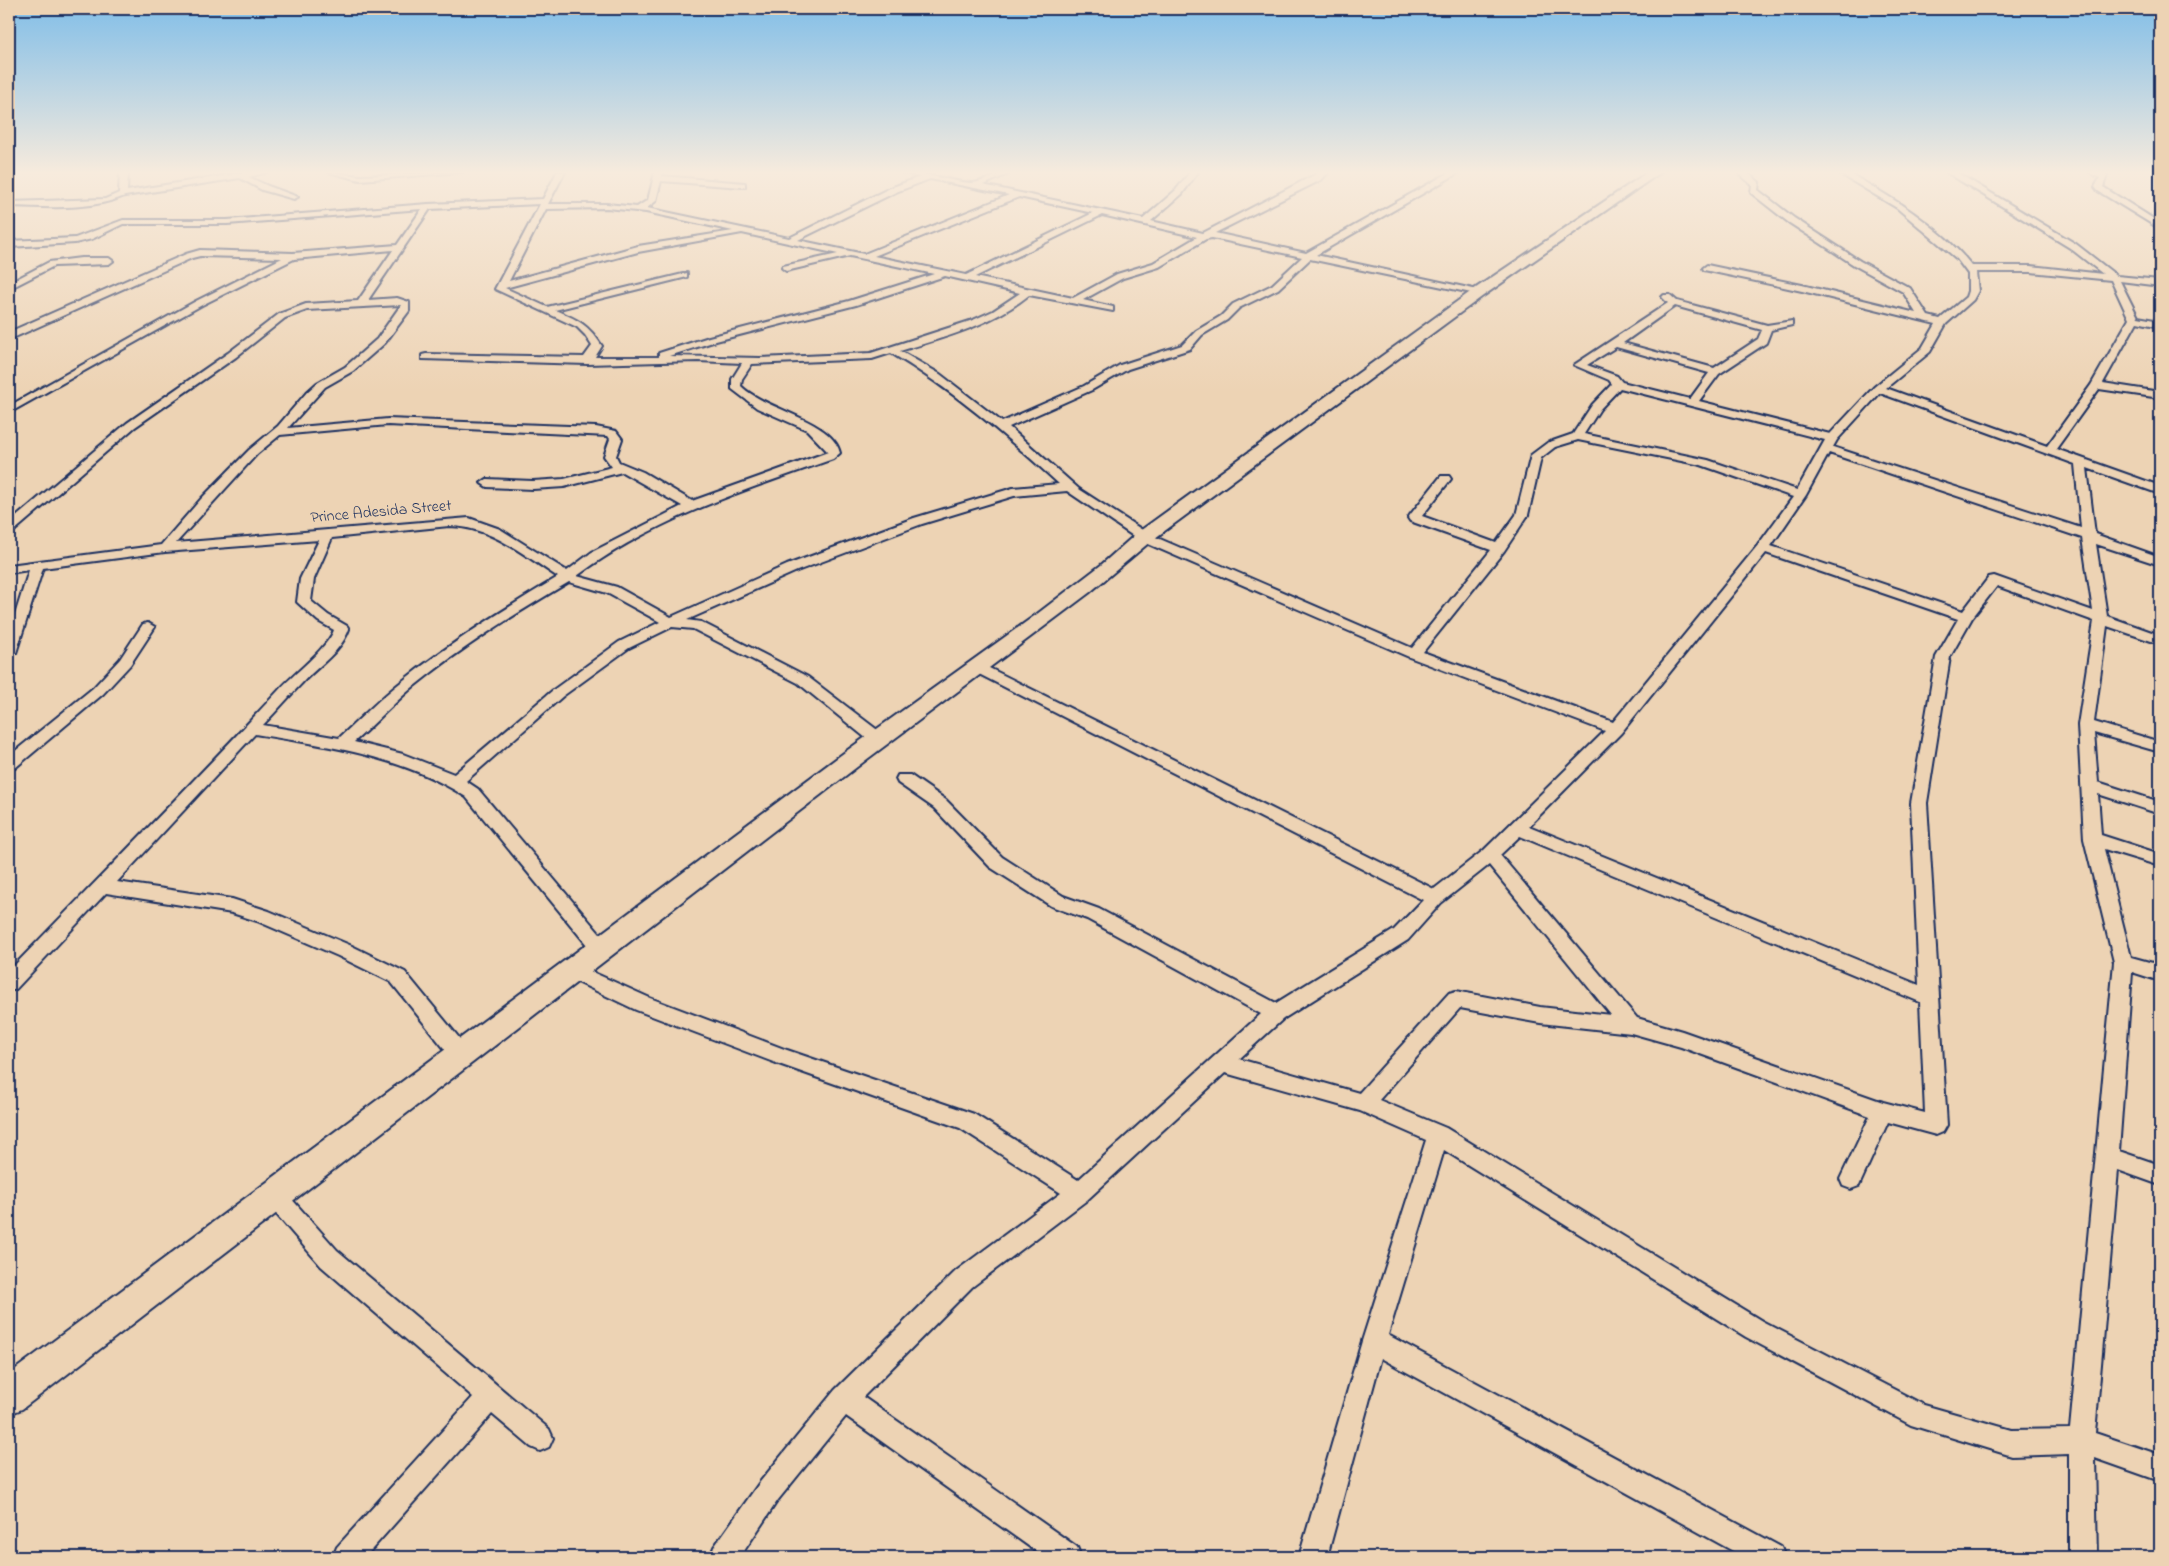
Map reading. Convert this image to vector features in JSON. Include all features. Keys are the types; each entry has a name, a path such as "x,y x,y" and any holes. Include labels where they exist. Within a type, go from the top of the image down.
{"street":[{"path":"523,245 500,288 504,292 570,319 589,333 597,346 587,360"},
{"path":"502,286 570,266 668,245"},
{"path":"815,245 1110,309"},
{"path":"866,256 893,245"},
{"path":"969,277 1034,245"},
{"path":"1073,302 1120,276 1156,265 1190,245"},
{"path":"1261,245 1478,293"},
{"path":"1001,426 1037,412 1088,388 1124,367 1171,354 1186,347 1199,333 1224,318 1236,306 1275,288 1309,255 1327,245"},
{"path":"9,1396 273,1194 603,951 878,739 978,668 1117,562 1144,537 1478,293 1548,245"},
{"path":"1829,245 1857,263 1868,267 1882,278 1907,290 1924,318"},
{"path":"724,1557 769,1491 844,1399 964,1279 1079,1193 1276,1013 1401,935 1435,898 1490,855 1616,729 1763,548 1800,494 1829,444 1878,389 1926,350 1942,322 1970,298 1973,291 1974,277 1970,268 1945,245"},
{"path":"2070,245 2114,278 2134,319"},
{"path":"9,336 189,256 215,252 293,256 400,247"},
{"path":"361,303 400,247"},
{"path":"786,268 852,253"},
{"path":"9,410 225,289 293,256"},
{"path":"9,286 52,264 109,261"},
{"path":"1707,268 1802,288 1942,322"},
{"path":"1970,268 2031,269 2160,284"},
{"path":"652,360 694,343 795,319 901,290 946,273"},
{"path":"549,309 684,275"},
{"path":"426,357 587,360 855,358 892,350 996,314 1018,301 1029,290"},
{"path":"1789,323 1767,328 1671,300 1615,344 1579,365 1613,378 1618,384 1829,444 2089,535 2112,546 2160,561"},
{"path":"9,529 131,425 232,355 276,320 297,309 361,303 403,302 406,306 381,341 349,369 321,385 311,394 276,432 205,502 165,548"},
{"path":"2134,319 2160,324"},
{"path":"2050,450 2096,385 2134,319"},
{"path":"1692,404 1715,372 1762,341 1767,328"},
{"path":"1615,344 1715,372"},
{"path":"892,350 936,376 1001,426 1070,487 1144,537 1414,654 1616,729"},
{"path":"342,744 408,684 445,656 504,615 567,577 597,555 691,506 829,457 834,452 833,448 809,426 776,414 745,398 736,387 737,379 749,360"},
{"path":"1144,537 1385,366"},
{"path":"1577,436 1596,408 1618,384"},
{"path":"2096,385 2160,395"},
{"path":"1878,389 2160,490"},
{"path":"17,395 32,396"},
{"path":"276,432 388,422 596,430 612,434 616,439 610,456 614,464 639,475 691,506"},
{"path":"1414,654 1499,548 1522,515 1535,457 1551,445 1577,436 1704,462 1737,476 1800,494"},
{"path":"2081,463 2092,571 2101,619 2086,725 2093,839 2123,962 2108,1157 2082,1442 2083,1557"},
{"path":"487,483 533,485 564,483 624,468"},
{"path":"1445,479 1414,518 1499,548"},
{"path":"456,781 558,693 624,645 726,596 792,568 918,521 1013,492 1070,487"},
{"name":"Prince Adesida Street","path":"9,569 37,567 165,548 469,522 496,532 567,577 612,590 671,623 696,625 803,680 878,739"},
{"path":"9,983 253,729 308,668 340,637 342,629 323,618 304,602 307,579 328,534"},
{"path":"1763,548 1966,617"},
{"path":"9,653 24,612 37,567"},
{"path":"1362,1103 1456,999 1540,1015 1630,1025 1682,1039 1883,1111 1936,1125 1919,803 1943,657 1966,617 1994,580 2160,640"},
{"path":"9,764 98,691 125,662 148,627"},
{"path":"978,668 1435,898"},
{"path":"2086,725 2160,747"},
{"path":"253,729 342,744 407,762 456,781 472,793 603,951"},
{"path":"904,779 940,804 996,862 1057,901 1093,914 1276,1013"},
{"path":"2090,785 2160,808"},
{"path":"1517,828 1929,997"},
{"path":"2093,839 2160,860"},
{"path":"1490,855 1630,1025"},
{"path":"102,886 232,906 263,916 398,976 462,1056"},
{"path":"2123,962 2160,973"},
{"path":"574,972 643,1004 967,1121 1079,1193"},
{"path":"1222,1063 1362,1103 1438,1135 1754,1328 1920,1416 2012,1443 2082,1442 2160,1468"},
{"path":"1851,1179 1883,1111"},
{"path":"1313,1557 1374,1341 1438,1135"},
{"path":"2108,1157 2160,1175"},
{"path":"273,1194 329,1258 405,1324 492,1394 540,1438"},
{"path":"1374,1341 1770,1557"},
{"path":"346,1557 492,1394"},
{"path":"844,1399 1068,1557"}]}
